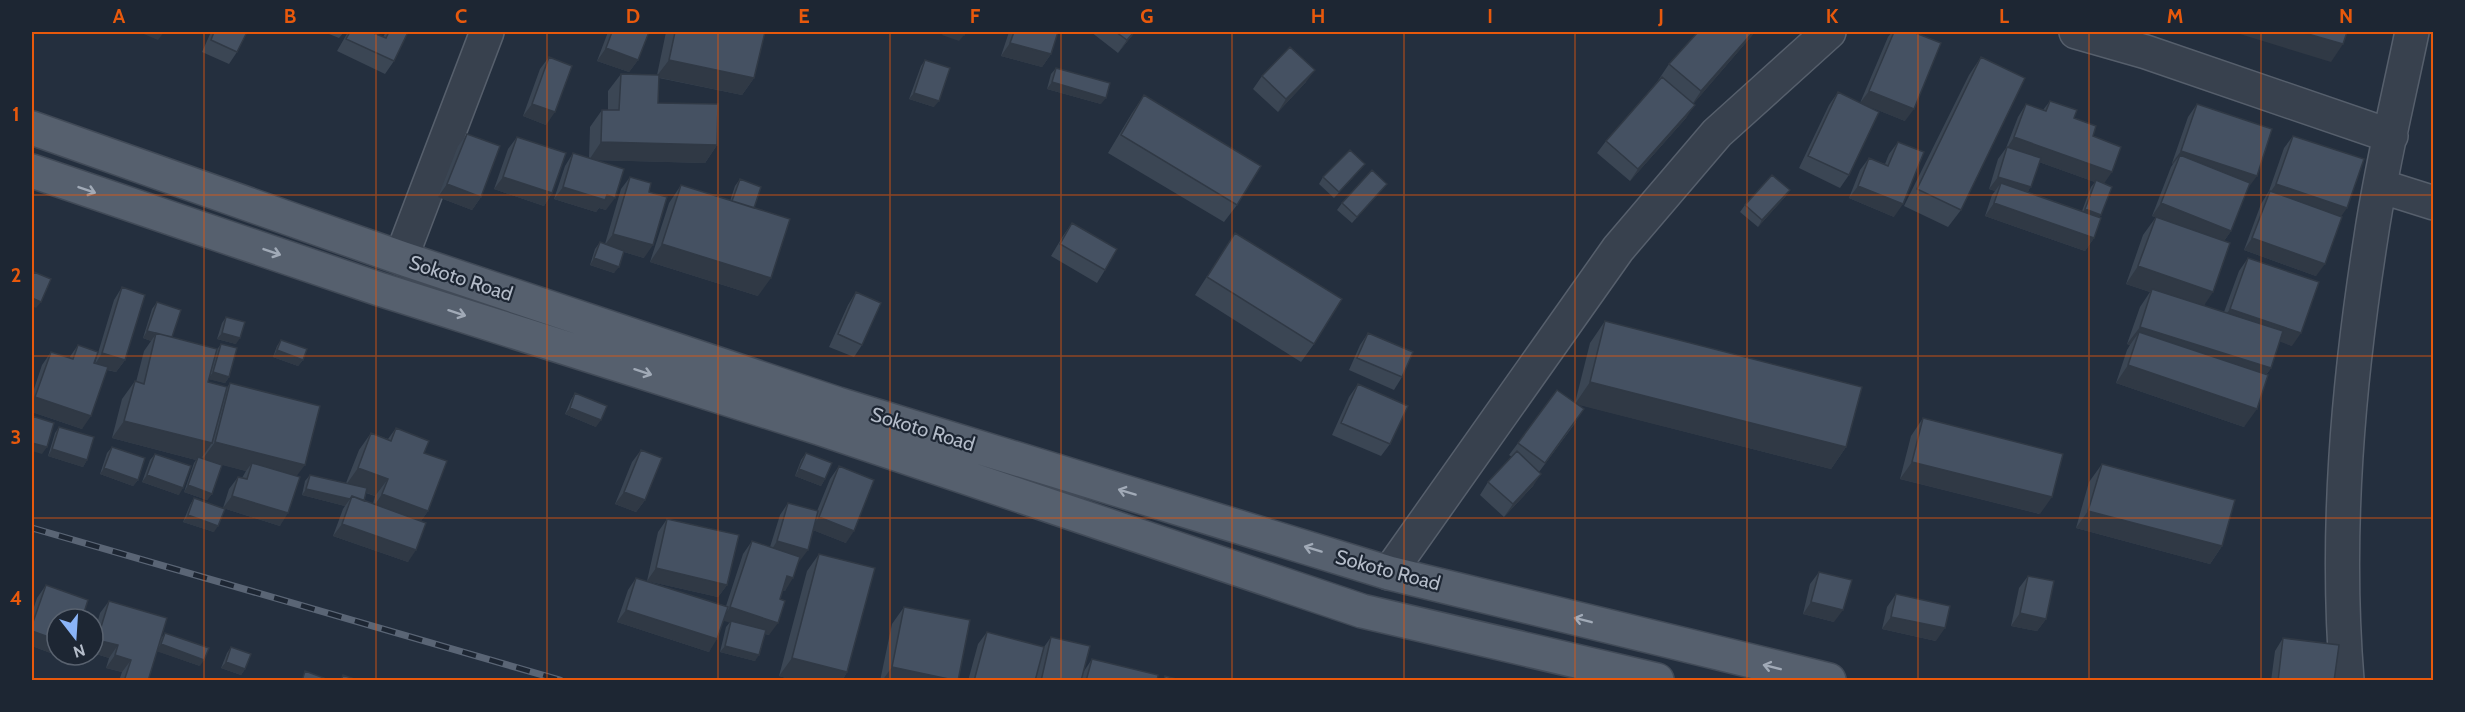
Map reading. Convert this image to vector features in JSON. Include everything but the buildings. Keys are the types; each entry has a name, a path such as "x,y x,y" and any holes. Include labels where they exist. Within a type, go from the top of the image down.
{"main road":[{"name":"Sokoto Road","path":"32,128 401,258 838,404 1389,573 1829,681"},
{"name":"Sokoto Road","path":"32,171 379,288 819,428 1362,611 1658,681"}],"street":[{"path":"401,258 487,32"},
{"path":"1389,573 1618,249 1717,133 1829,32"},
{"path":"2076,32 2145,52 2391,136"},
{"path":"2347,681 2341,607 2347,418 2371,235 2412,32"},
{"path":"2380,186 2433,203"}],"railway":[{"path":"32,528 560,680"}]}
